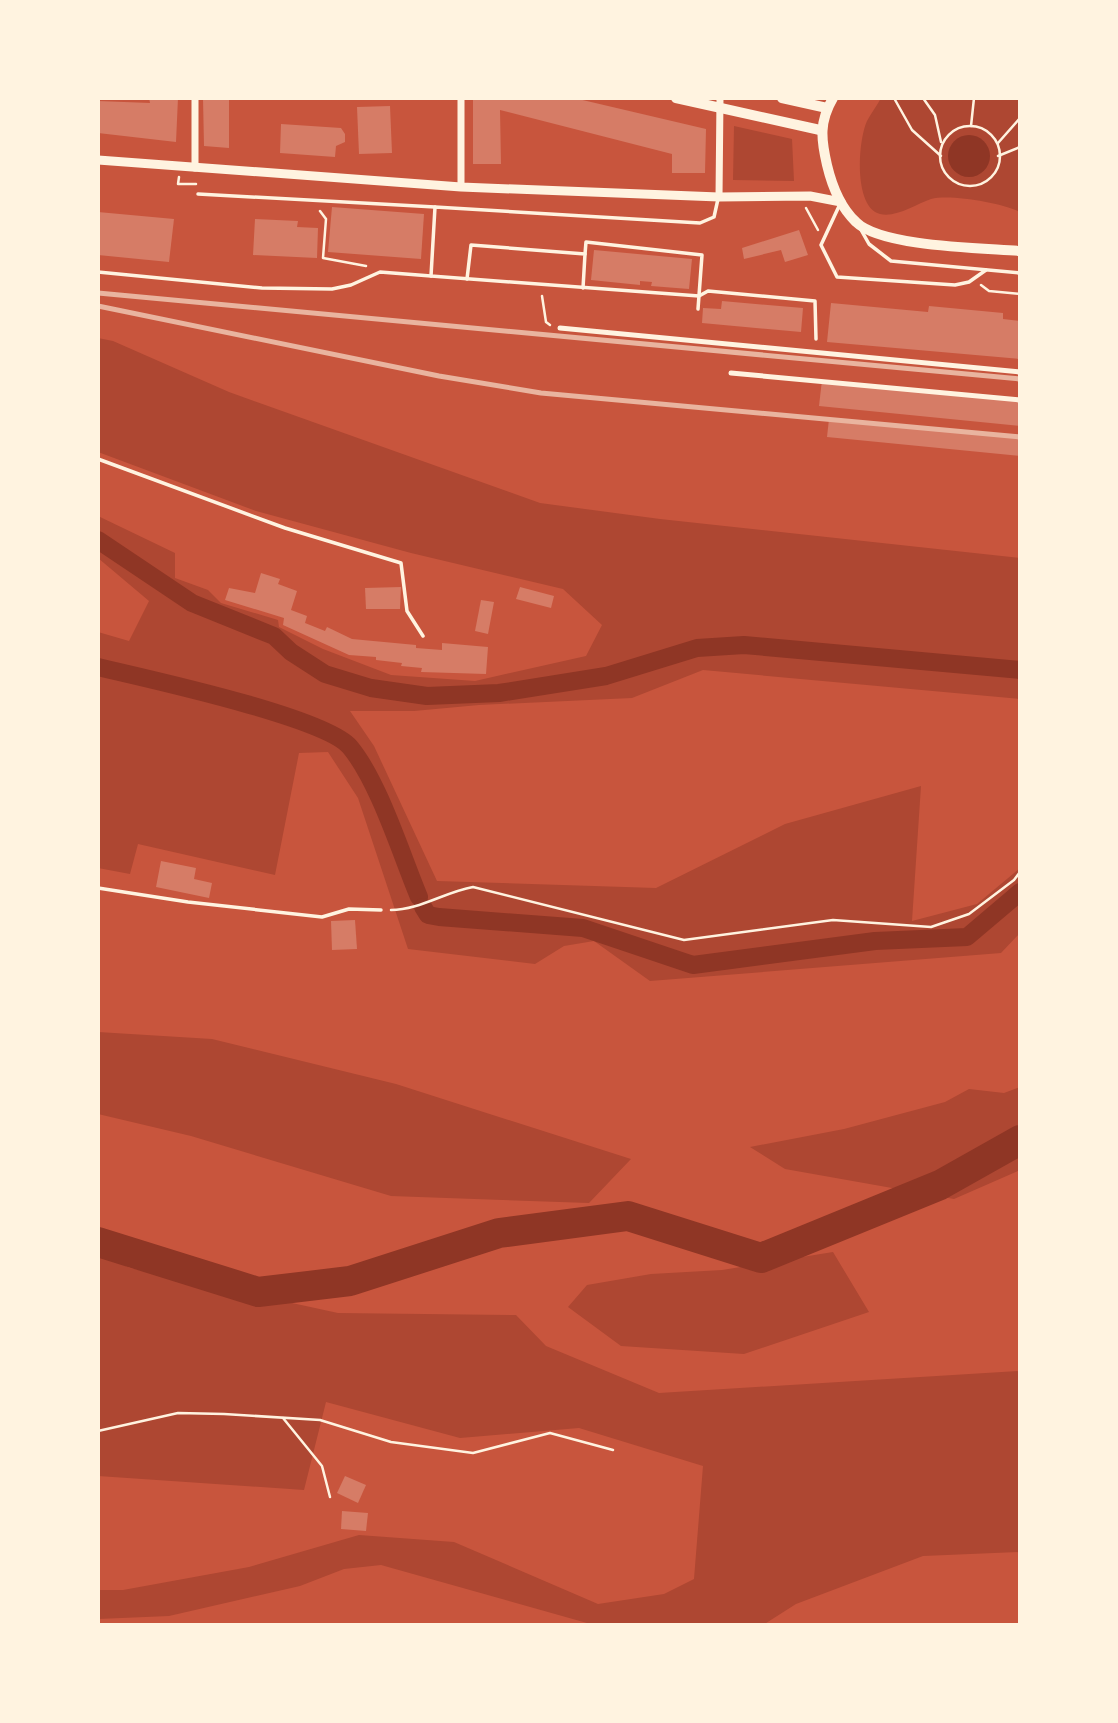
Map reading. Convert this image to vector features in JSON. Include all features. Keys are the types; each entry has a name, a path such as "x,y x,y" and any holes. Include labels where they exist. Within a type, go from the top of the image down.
{"main road":[{"path":"676,98 722,103 820,130"},
{"path":"782,98 827,108"},
{"path":"836,98 827,108 820,130 831,183 857,223 876,234 920,243 1020,251"}],"street":[{"path":"195,98 195,168"},
{"path":"461,98 461,187"},
{"path":"719,197 722,103"},
{"path":"98,160 461,187 719,197 810,196 841,202"},
{"path":"560,328 1020,372"},
{"path":"731,373 1020,400"}],"lane":[{"path":"198,194 700,223 714,217 719,197"},
{"path":"841,202 821,245 837,277 955,285 969,282 986,270"},
{"path":"431,275 435,207"},
{"path":"857,223 869,244 891,261 1020,273"},
{"path":"583,288 586,242 702,255 698,309"},
{"path":"467,279 471,245 585,254"},
{"path":"98,272 262,288 332,289 351,285 380,272 699,296 708,291 815,301 816,339"},
{"path":"98,459 285,528 401,563 407,611 423,636"},
{"path":"98,888 188,902 322,917 349,909 381,909"}],"path":[{"path":"894,98 912,130 941,156"},
{"path":"923,98 935,115 942,142 941,167 957,185 976,185 998,169 998,143 1020,118"},
{"path":"971,127 974,98"},
{"path":"942,142 959,126 983,127 998,143"},
{"path":"998,156 1020,147"},
{"path":"179,177 178,184 198,184 198,194"},
{"path":"318,209 326,219 323,258 380,272"},
{"path":"969,282 989,291 1020,294"},
{"path":"538,284 545,303 546,322 552,327 560,328"},
{"path":"381,909 405,910 448,892 473,887 684,940 834,919 931,927 969,914 1014,880 1020,872"},
{"path":"98,1432 178,1413 320,1420 391,1441 473,1453 550,1433 614,1450"},
{"path":"283,1418 322,1466 330,1497"}],"shaded area":[{"path":"881,98 1020,98 1020,212 989,203 951,198 931,199 886,215 871,209 862,187 861,143 867,121"},
{"path":"734,126 792,139 794,181 733,180"},
{"path":"969,135 984,141 990,156 984,171 969,177 954,171 948,156 954,141"},
{"path":"98,338 113,341 229,392 540,503 660,519 1020,558 1020,699 703,670 632,698 479,705 414,711 350,711 374,746 437,881 656,888 785,824 921,786 912,921 977,904 1020,868 1020,933 1001,953 650,981 594,941 564,946 535,964 408,949 358,798 328,752 299,753 275,875 138,844 130,874 98,868 98,632 129,641 149,601 98,558 98,516 175,553 175,578 208,590 221,603 278,620 279,627 323,649 391,675 475,681 586,656 602,625 563,589 411,553 256,511 98,452"},
{"path":"98,1032 212,1039 396,1084 631,1159 589,1203 391,1196 191,1136 98,1114"},
{"path":"1020,1087 1020,1170 954,1199 785,1169 750,1147 844,1129 945,1102 969,1089 1004,1093"},
{"path":"833,1252 869,1312 744,1354 621,1346 568,1307 587,1285 651,1274 722,1270"},
{"path":"98,1253 130,1268 338,1313 516,1315 546,1346 659,1393 1020,1371 1020,1552 923,1556 796,1604 763,1625 594,1625 381,1565 344,1569 300,1586 169,1616 98,1619 98,1590 123,1590 249,1567 359,1535 454,1542 598,1604 664,1594 694,1579 703,1466 579,1428 460,1438 326,1402 304,1490 98,1476"}],"building":[{"path":"149,98 178,98 176,142 98,133 98,101 150,103"},
{"path":"203,98 229,98 229,148 204,146"},
{"path":"473,98 574,98 706,129 705,173 672,173 672,154 500,110 501,164 473,164"},
{"path":"390,106 392,153 359,154 357,107"},
{"path":"281,124 341,128 345,134 345,142 336,146 335,157 280,153"},
{"path":"332,207 424,214 421,259 328,252"},
{"path":"98,212 174,219 169,262 98,255"},
{"path":"255,219 298,221 297,227 318,228 317,258 253,255"},
{"path":"799,230 808,255 785,262 781,250 744,259 742,248"},
{"path":"594,250 692,259 689,289 651,286 652,282 640,281 640,285 591,280"},
{"path":"722,301 803,308 801,332 702,323 703,308 721,309"},
{"path":"831,303 928,312 929,306 1003,313 1003,319 1020,321 1020,359 827,342"},
{"path":"822,380 1020,399 1020,426 819,406"},
{"path":"829,419 1020,437 1020,456 827,437"},
{"path":"261,573 280,579 278,584 297,591 291,610 307,616 305,623 325,631 327,627 352,639 416,645 416,648 442,650 442,643 488,647 486,674 421,672 422,668 401,666 402,663 349,655 283,625 284,618 225,600 229,588 255,593"},
{"path":"401,587 400,609 366,609 365,588"},
{"path":"520,587 554,596 551,608 516,599"},
{"path":"481,600 494,602 488,634 475,631"},
{"path":"161,861 196,868 194,879 212,883 209,898 156,887"},
{"path":"355,920 357,949 332,950 331,921"},
{"path":"345,1476 366,1485 358,1503 337,1493"},
{"path":"342,1511 368,1513 366,1531 341,1529"}],"waterway":[{"path":"98,540 192,603 274,636 291,652 325,674 371,688 427,696 499,693 606,676 697,648 744,645 1020,670"},
{"path":"98,667 271,711 334,735 350,747 370,779 389,819 419,897"},
{"path":"423,907 428,915 439,917 583,928 693,965 875,941 967,937 1020,892"},
{"path":"98,1242 258,1292 350,1281 499,1233 628,1216 761,1258 940,1185 1020,1140"}],"railway":[{"path":"98,293 1020,379"},
{"path":"98,306 439,376 541,393 1020,437"}]}
